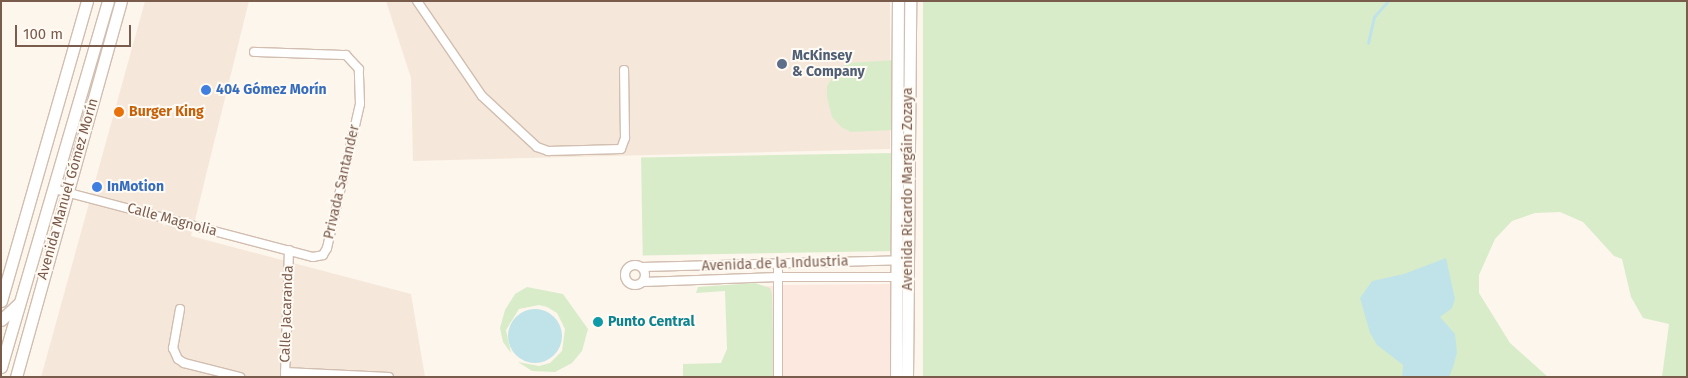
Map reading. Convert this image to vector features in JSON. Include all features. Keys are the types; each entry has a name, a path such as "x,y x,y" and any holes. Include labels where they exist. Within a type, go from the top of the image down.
{"street":[{"path":"1,301 87,1"},
{"name":"Avenida Manuel Gómez Morín","path":"1,367 108,1"},
{"name":"Avenida Manuel Gómez Morín","path":"16,377 121,1"},
{"path":"417,1 482,96 537,148 548,151 621,149 625,138 624,70"},
{"name":"Avenida Ricardo Margáin Zozaya","path":"898,1 902,277 907,377"},
{"name":"Avenida Ricardo Margáin Zozaya","path":"902,260 910,1"},
{"name":"Privada Santander","path":"254,52 346,55 355,62 361,77 360,104 327,248 316,258 289,250"},
{"path":"40,165 42,180 54,189"},
{"name":"Calle Magnolia","path":"54,189 289,250"},
{"name":"Calle Jacaranda","path":"285,375 289,250"},
{"name":"Avenida de la Industria","path":"642,267 902,260"},
{"path":"778,263 778,377"},
{"path":"630,265 642,267 646,274 643,282 631,285 624,275 630,265"},
{"name":"Avenida de la Industria","path":"643,282 778,276 902,277"},
{"name":"Avenida Ricardo Margáin Zozaya","path":"896,377 902,277"},
{"path":"1,320 20,302"},
{"path":"180,310 173,348 184,364 240,377"},
{"path":"285,375 387,376"}],"shaded area":[{"path":"145,1 249,1 191,236 411,294 425,377 41,377"},
{"path":"386,1 890,1 890,149 413,161 411,78"},
{"path":"891,284 891,377 729,377 730,289 785,285"}],"green space":[{"path":"923,1 1687,1 1687,377 1662,377 1669,324 1643,318 1631,297 1622,259 1614,256 1583,222 1560,212 1535,213 1512,221 1495,239 1479,275 1479,293 1510,343 1548,377 923,377"},
{"path":"896,60 894,130 851,132 841,127 832,117 827,97 827,86 837,70 847,63"},
{"path":"894,153 896,251 643,255 641,157"},
{"path":"755,283 770,288 772,294 774,377 683,377 683,364 721,363 727,349 725,291 696,293 698,287"},
{"path":"527,287 563,294 588,329 582,351 572,363 555,372 532,371 518,362 539,366 550,363 562,351 565,329 557,313 547,307 539,305 519,309 506,330 511,353 503,342 500,328 505,310 515,294"}],"water":[{"path":"1446,258 1455,299 1452,308 1440,317 1455,334 1457,353 1453,367 1449,377 1402,377 1403,365 1377,345 1370,333 1360,298 1372,281 1404,274"},
{"path":"530,309 540,309 550,313 558,321 562,336 558,351 550,359 540,363 530,363 520,359 512,351 508,341 508,331 512,321 520,313"}],"waterway":[{"path":"1368,43 1374,17 1388,1"}],"place":[{"name":"McKinsey & Company","path":"782,64"},
{"name":"404 Gómez Morín","path":"206,90"},
{"name":"Burger King","path":"119,112"},
{"name":"InMotion","path":"97,187"},
{"name":"Punto Central","path":"598,322"}]}
